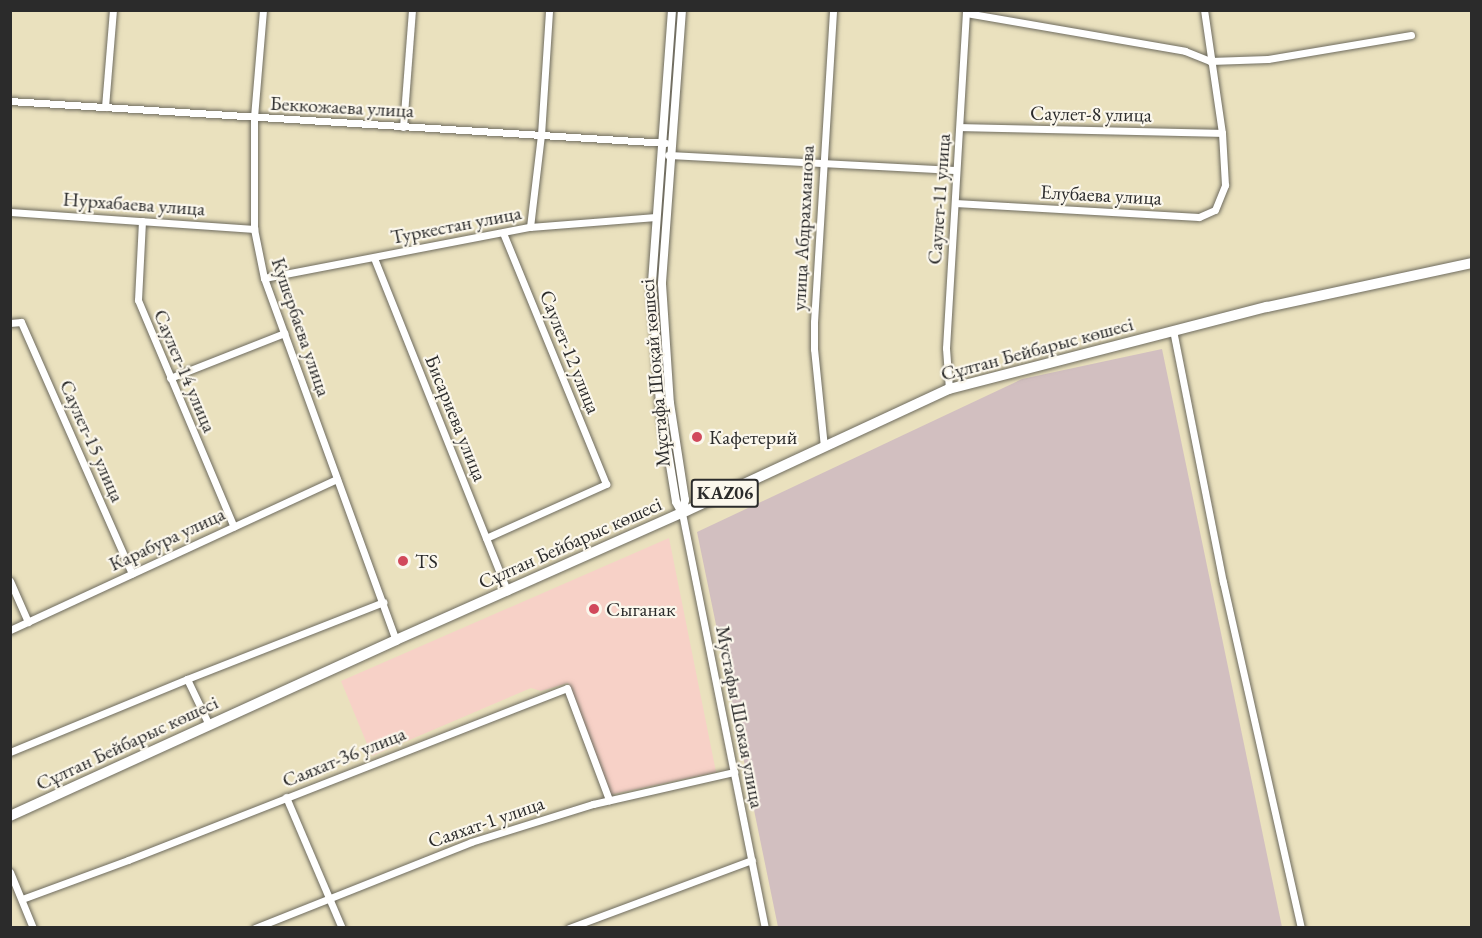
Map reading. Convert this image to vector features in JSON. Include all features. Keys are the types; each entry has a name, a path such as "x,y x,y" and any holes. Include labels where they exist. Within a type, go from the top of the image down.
{"main road":[{"name":"Сұлтан Бейбарыс көшесі","path":"10,816 682,513 949,389 1267,306 1472,263"}],"street":[{"path":"105,107 113,10"},
{"name":"Кушербаева улица","path":"263,10 254,118 254,229 264,278 396,640"},
{"path":"403,127 412,10"},
{"path":"530,227 541,135 549,10"},
{"name":"Мұстафа Шоқай көшесі","path":"672,10 652,284 660,404 676,502 682,513"},
{"name":"Мұстафа Шоқай көшесі","path":"682,10 662,284 670,403 685,500 682,513"},
{"name":"улица Абдрахманова","path":"824,447 814,349 833,10"},
{"path":"1204,10 1222,133"},
{"path":"966,12 1185,51 1210,61 1268,59 1412,34"},
{"name":"Саулет-11 улица","path":"949,389 946,348 966,12"},
{"name":"Беккожаева улица","path":"10,100 254,118 671,143"},
{"name":"Саулет-8 улица","path":"960,127 1222,133"},
{"name":"Елубаева улица","path":"955,203 1199,217 1215,210 1225,185 1222,133"},
{"path":"661,154 956,170"},
{"name":"Нурхабаева улица","path":"10,212 254,229"},
{"name":"Туркестан улица","path":"264,278 530,227 656,216"},
{"name":"Саулет-14 улица","path":"142,221 138,300 234,527"},
{"name":"Саулет-12 улица","path":"486,538 606,484 503,233"},
{"name":"Бисариева улица","path":"374,258 507,591"},
{"name":"Саулет-15 улица","path":"10,323 21,322 132,574"},
{"path":"1173,330 1223,582 1301,927"},
{"path":"170,378 284,333"},
{"name":"Карабура улица","path":"10,630 337,479"},
{"name":"Мустафы Шокая улица","path":"682,513 765,927"},
{"path":"10,581 28,622"},
{"path":"10,752 383,602"},
{"path":"187,679 209,725"},
{"name":"Саяхат-36 улица","path":"22,899 128,860 567,688 609,800"},
{"name":"Саяхат-1 улица","path":"255,927 471,842 609,800 734,772"},
{"path":"286,797 342,927"},
{"path":"569,927 752,860"},
{"path":"10,872 33,927"}],"shaded area":[{"path":"1162,349 1282,927 778,927 697,532 1022,379"},
{"name":"Сыганак","path":"669,538 716,772 609,795 568,683 541,691 531,688 372,756 341,681"}],"place":[{"name":"Кафетерий","path":"697,437"},
{"name":"TS","path":"403,561"},
{"name":"Сыганак","path":"594,609"}]}
